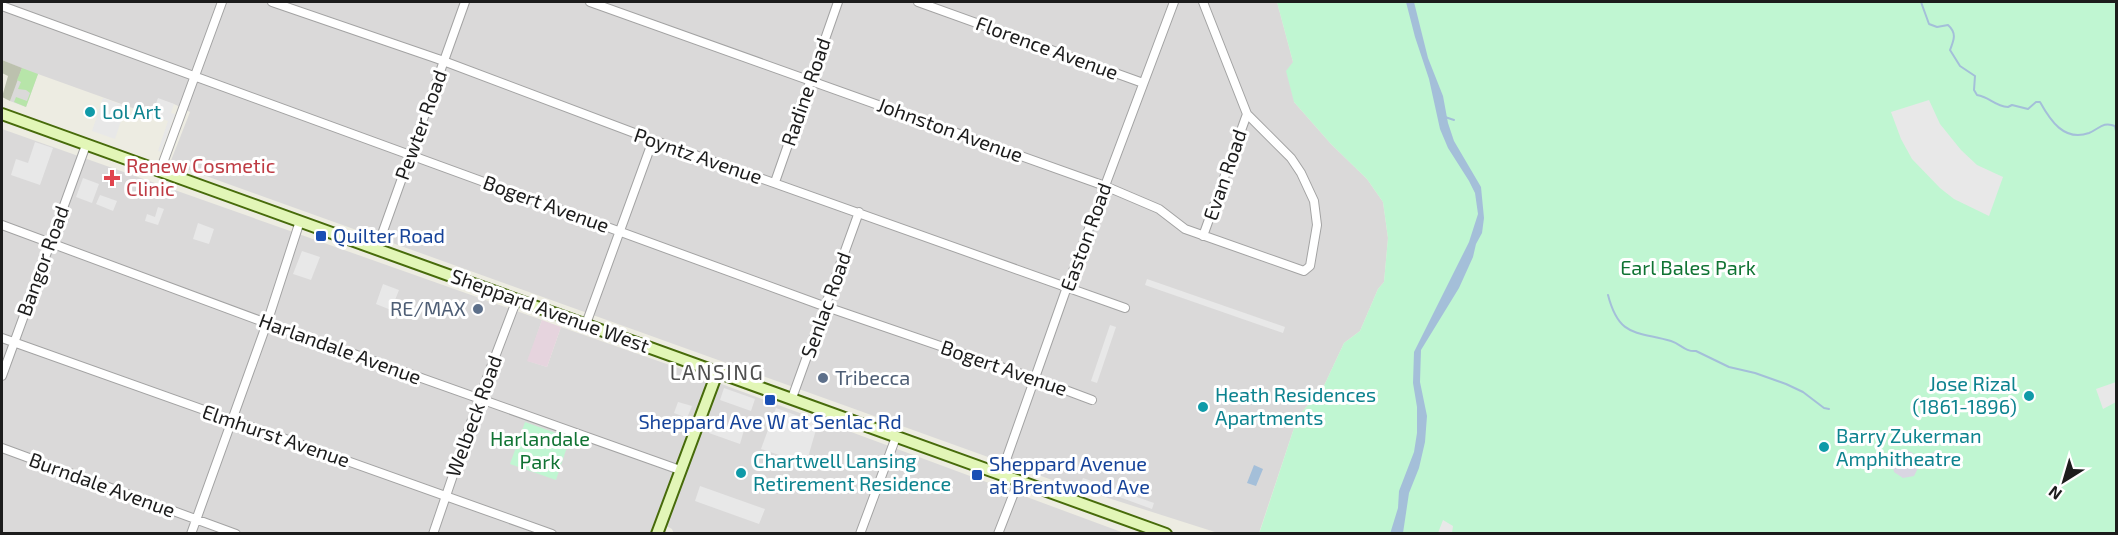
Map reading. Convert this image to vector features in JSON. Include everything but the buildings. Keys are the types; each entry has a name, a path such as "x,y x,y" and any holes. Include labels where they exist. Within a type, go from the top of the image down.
{"main road":[{"name":"Sheppard Avenue West","path":"2,114 1166,534"},
{"path":"657,534 717,373"}],"street":[{"path":"160,171 222,2"},
{"name":"Poyntz Avenue","path":"272,2 1125,308"},
{"name":"Pewter Road","path":"376,248 465,2"},
{"name":"Johnston Avenue","path":"590,2 1105,186 1159,209 1185,229 1305,271 1310,266 1317,225 1314,201 1301,172 1291,158 1247,114"},
{"name":"Radine Road","path":"775,182 838,2"},
{"name":"Florence Avenue","path":"918,2 1143,82"},
{"name":"Easton Road","path":"1001,474 1067,287 1174,2"},
{"path":"1203,2 1247,114"},
{"name":"Bogert Avenue","path":"2,6 826,306 1036,378 1092,400"},
{"name":"Evan Road","path":"1203,236 1247,114"},
{"path":"586,324 653,140"},
{"name":"Bangor Road","path":"2,376 86,145"},
{"name":"Senlac Road","path":"792,398 859,212"},
{"path":"191,534 267,323 300,221"},
{"name":"Harlandale Avenue","path":"2,225 267,323 680,470"},
{"name":"Welbeck Road","path":"433,534 479,399 517,299"},
{"name":"Elmhurst Avenue","path":"2,338 552,534"},
{"path":"860,534 896,437"},
{"name":"Burndale Avenue","path":"2,448 236,534"},
{"path":"998,534 1019,480"}],"shaded area":[{"path":"2,2 1277,2 1293,62 1294,102 1331,144 1367,179 1383,202 1388,238 1384,282 1378,289 1360,331 1344,343 1322,390 1298,416 1259,533 1218,533 1055,481 170,163 190,112 174,104 158,99 152,115 38,74 26,107 10,101 21,68 2,60"},
{"path":"2,60 22,68 10,101 2,97 8,76 2,73"},
{"path":"103,98 126,106 115,139 92,131"},
{"path":"158,98 174,104 171,113 175,114 161,152 158,151 168,121 152,115"},
{"path":"1929,100 1940,124 1961,150 1977,165 2003,177 1989,216 1954,199 1940,188 1912,159 1901,139 1891,112"},
{"path":"2,129 542,320 528,361 547,367 561,327 1124,533 674,534 672,529 655,520 650,534 2,534"},
{"path":"35,142 53,148 40,185 11,175 16,159 28,163"},
{"path":"83,178 99,184 92,203 76,197"},
{"path":"100,195 117,201 113,211 96,204"},
{"path":"158,207 164,209 158,225 145,221 147,214 155,217"},
{"path":"198,223 214,229 209,244 193,239"},
{"path":"302,251 320,257 311,280 293,274"},
{"path":"1147,279 1285,327 1283,333 1145,285"},
{"path":"383,284 399,290 391,310 376,304"},
{"path":"542,320 561,327 547,367 527,361"},
{"path":"1110,325 1116,327 1097,383 1091,381"},
{"path":"2116,382 2116,402 2103,409 2096,389"},
{"path":"724,388 755,399 751,411 720,400"},
{"path":"678,402 692,406 687,418 674,413"},
{"path":"776,408 818,423 806,464 761,449"},
{"path":"712,422 744,430 740,444 709,433"},
{"path":"1902,451 1911,452 1917,456 1936,452 1937,454 1919,466 1914,476 1903,478 1894,472 1892,462 1895,455"},
{"path":"1083,478 1154,503 1152,509 1081,483"},
{"path":"700,486 765,509 759,524 695,501"},
{"path":"1443,520 1453,526 1452,533 1438,533"}],"green space":[{"name":"Earl Bales Park","path":"1277,2 2116,2 2116,533 1259,534 1298,416 1322,390 1344,343 1360,331 1378,289 1384,282 1388,238 1383,202 1367,179 1331,144 1294,102 1286,71 1293,62"},
{"path":"22,68 38,74 26,107 14,102 16,97 27,101 30,93 18,89 21,82 17,80"},
{"name":"Harlandale Park","path":"525,422 570,438 556,480 510,464"}],"water":[{"path":"1406,2 1414,2 1428,58 1443,96 1454,141 1481,187 1484,218 1482,233 1459,288 1421,350 1420,382 1427,416 1425,442 1419,468 1409,493 1403,533 1390,534 1398,508 1399,491 1414,452 1417,433 1417,407 1413,383 1414,352 1469,242 1478,214 1475,193 1448,148 1440,129 1429,79"},
{"path":"1254,465 1263,469 1256,486 1247,483"}],"waterway":[{"path":"1921,2 1929,24 1937,27 1948,25 1953,31 1950,50 1960,66 1975,76 1974,90 1977,95 2008,107 2012,105 2028,109 2036,102 2040,102 2053,122 2065,132 2072,134 2089,133 2107,124 2115,126 2116,131"},
{"path":"1445,117 1454,120"},
{"path":"1608,295 1617,318 1630,330 1671,341 1729,367 1786,384 1829,409"}],"place":[{"name":"Lol Art","path":"90,112"},
{"name":"Renew Cosmetic Clinic","path":"112,178"},
{"name":"Quilter Road","path":"321,236"},
{"name":"RE/MAX","path":"478,309"},
{"name":"Tribecca","path":"823,378"},
{"name":"Jose Rizal (1861-1896)","path":"2029,396"},
{"name":"Sheppard Ave W at Senlac Rd","path":"770,400"},
{"name":"Heath Residences Apartments","path":"1203,407"},
{"name":"Barry Zukerman Amphitheatre","path":"1824,447"},
{"name":"Chartwell Lansing Retirement Residence","path":"741,473"},
{"name":"Sheppard Avenue at Brentwood Ave","path":"977,475"}],"district":[{"name":"LANSING","path":"717,373"}]}
